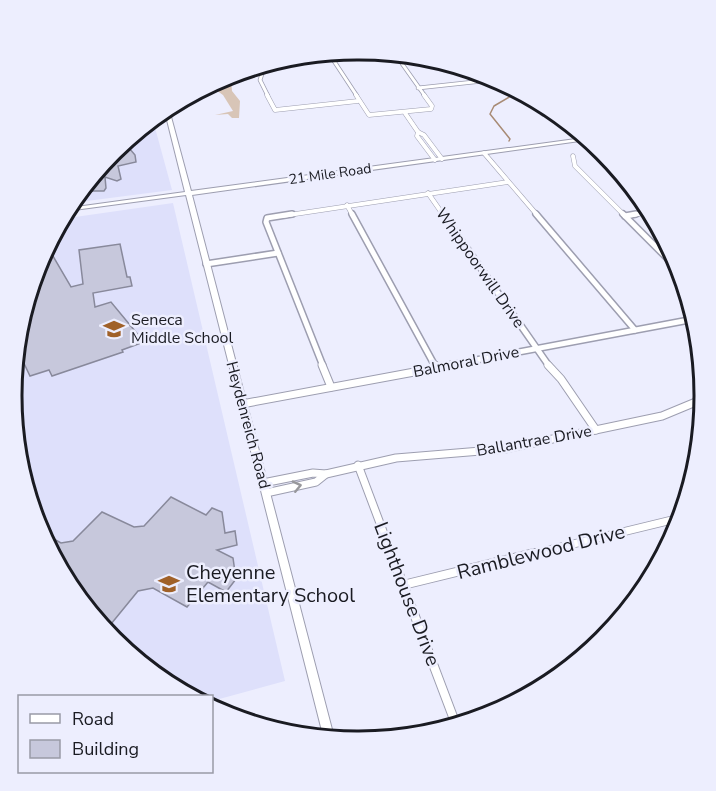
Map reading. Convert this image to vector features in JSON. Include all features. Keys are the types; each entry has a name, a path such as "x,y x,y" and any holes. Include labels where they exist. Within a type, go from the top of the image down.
{"street":[{"path":"334,61 358,101 371,116 432,108 401,63"},
{"path":"262,74 260,80 277,110 358,101"},
{"path":"418,88 470,80"},
{"path":"405,113 442,159"},
{"name":"Heydenreich Road","path":"169,119 327,729"},
{"path":"418,132 417,136 435,160"},
{"name":"21 Mile Road","path":"79,208 576,140"},
{"path":"484,153 635,330"},
{"path":"573,156 575,166 660,248"},
{"path":"331,387 266,222 267,218 508,182"},
{"name":"Whippoorwill Drive","path":"428,193 536,349 561,379 596,430"},
{"path":"347,205 436,368"},
{"path":"625,216 640,214"},
{"path":"206,264 278,253"},
{"name":"Balmoral Drive","path":"242,404 685,321"},
{"name":"Ballantrae Drive","path":"263,483 313,473 326,474 396,458 494,451 671,414 694,403"},
{"name":"Lighthouse Drive","path":"358,465 453,717"},
{"name":"Ballantrae Drive","path":"266,493 316,482 326,474"},
{"name":"Ramblewood Drive","path":"403,585 669,521"}],"shaded area":[{"path":"231,85 232,91 240,101 239,118 232,118 228,114 215,115 233,111 223,95 218,91"},
{"path":"155,128 172,190 85,201 121,158"},
{"path":"173,203 285,681 218,699 213,695 208,695 190,686 154,662 106,617 79,582 57,544 40,503 29,461 23,417 23,374 29,330 40,288 57,247 74,217"}],"building":[{"path":"130,149 135,155 136,162 118,166 121,179 117,181 105,177 104,191 92,191"},
{"name":"Seneca Middle School","path":"120,244 127,277 130,277 132,286 93,293 95,307 111,302 144,342 122,350 123,352 52,376 49,370 30,376 24,363 25,352 34,309 48,267 53,256 71,287 83,284 79,250"},
{"name":"Cheyenne Elementary School","path":"171,497 206,515 212,508 222,512 225,533 235,531 237,545 217,550 233,558 236,579 226,592 208,582 187,607 153,588 138,591 112,623 79,582 55,540 61,543 73,541 102,512 134,527 144,526"}],"waterway":[{"path":"509,141 510,139 490,114 494,106 510,97"}],"place":[{"name":"Seneca Middle School","path":"114,329"},
{"name":"Cheyenne Elementary School","path":"169,584"}]}
